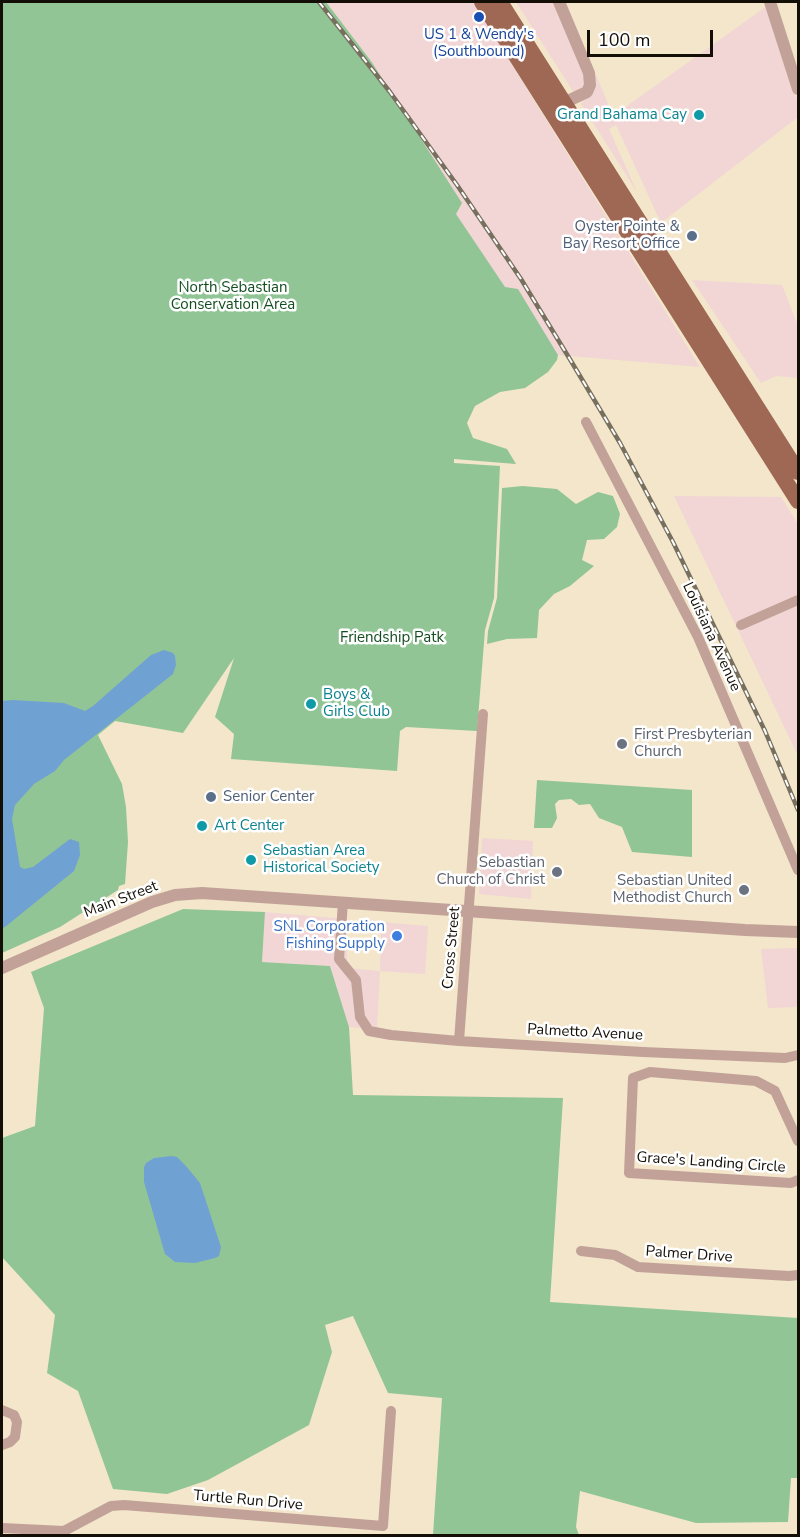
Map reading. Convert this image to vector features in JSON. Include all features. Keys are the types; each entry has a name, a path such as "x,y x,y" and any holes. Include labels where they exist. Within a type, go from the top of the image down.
{"main road":[{"path":"482,2 557,106 798,472"},
{"path":"500,2 557,106 798,501"}],"street":[{"path":"557,106 587,92 590,85 589,73 559,2"},
{"path":"770,2 798,89"},
{"name":"Louisiana Avenue","path":"586,422 698,637 798,870"},
{"path":"741,625 798,600"},
{"name":"Cross Street","path":"459,1041 483,714"},
{"name":"Main Street","path":"2,968 152,902 175,895 218,893 798,932"},
{"name":"Palmetto Avenue","path":"343,902 339,959 357,980 360,1017 369,1031 459,1041 785,1058 798,1054"},
{"name":"Grace's Landing Circle","path":"798,1141 775,1091 756,1081 650,1072 633,1078 628,1173 791,1183 798,1180"},
{"name":"Palmer Drive","path":"581,1251 615,1255 638,1267 798,1275"},
{"path":"2,1410 14,1415 17,1422 15,1437 10,1442 2,1444"},
{"name":"Turtle Run Drive","path":"2,1528 64,1532 111,1506 124,1505 383,1526 391,1411"}],"shaded area":[{"path":"326,2 473,2 700,367 558,355 518,290 472,295 371,61"},
{"path":"516,2 554,2 585,75 586,84 576,96"},
{"path":"564,2 566,2 613,116 767,6 798,103 798,117 661,223 616,125 609,129 637,192 581,104 590,95"},
{"path":"692,280 782,285 798,326 798,378 776,376 761,383"},
{"path":"674,496 781,497 798,524 798,756"},
{"path":"482,838 533,841 531,899 479,894"},
{"path":"265,912 347,919 347,968 380,971 377,1029 349,1027 330,966 262,962"},
{"path":"381,922 428,926 425,974 380,971"},
{"path":"798,948 798,1007 768,1008 761,949"}],"green space":[{"name":"North Sebastian Conservation Area","path":"2,2 326,2 371,61 462,203 456,214 505,287 518,289 558,355 548,372 525,388 500,392 475,406 467,423 473,438 507,449 516,464 454,459 454,463 500,466 494,598 485,630 477,731 406,727 400,731 397,771 231,759 234,734 215,717 234,658 183,733 115,721 98,735 122,784 128,842 125,884 60,927 2,953"},
{"path":"523,486 557,489 576,504 598,492 613,496 620,514 617,527 604,539 587,540 582,560 594,566 570,586 554,594 539,610 537,638 507,639 487,644 497,598 502,488"},
{"path":"537,780 692,790 692,857 632,852 622,827 599,818 590,804 579,805 571,799 559,800 555,804 557,818 552,828 534,828"},
{"path":"183,909 265,912 262,962 330,966 349,1027 353,1095 563,1098 550,1302 798,1318 798,1478 791,1478 788,1522 696,1523 580,1491 576,1527 579,1535 433,1535 442,1398 388,1393 353,1316 325,1325 332,1352 309,1425 208,1480 167,1494 113,1489 78,1391 47,1373 55,1315 2,1257 2,1138 35,1126 44,1008 31,972"}],"water":[{"path":"164,650 175,656 176,665 173,674 64,760 55,771 34,784 15,805 12,819 20,867 24,869 33,867 70,839 79,842 80,855 74,871 2,928 2,701 64,703 85,711 151,655"},
{"path":"177,1157 200,1183 221,1247 219,1256 215,1258 195,1263 175,1262 165,1254 144,1182 144,1167 154,1158"}],"railway":[{"path":"319,2 390,92 457,185 521,279 620,443 673,542 765,731 798,810"}],"place":[{"name":"US 1 & Wendy's (Southbound)","path":"479,17"},
{"name":"Grand Bahama Cay","path":"699,115"},
{"name":"Oyster Pointe & Bay Resort Office","path":"692,236"},
{"name":"Boys & Girls Club","path":"311,704"},
{"name":"First Presbyterian Church","path":"622,744"},
{"name":"Senior Center","path":"211,797"},
{"name":"Art Center","path":"202,826"},
{"name":"Sebastian Area Historical Society","path":"251,860"},
{"name":"Sebastian Church of Christ","path":"557,872"},
{"name":"Sebastian United Methodist Church","path":"744,890"},
{"name":"SNL Corporation Fishing Supply","path":"397,936"}],"park label":[{"name":"Friendship Patk","path":"392,638"}]}
